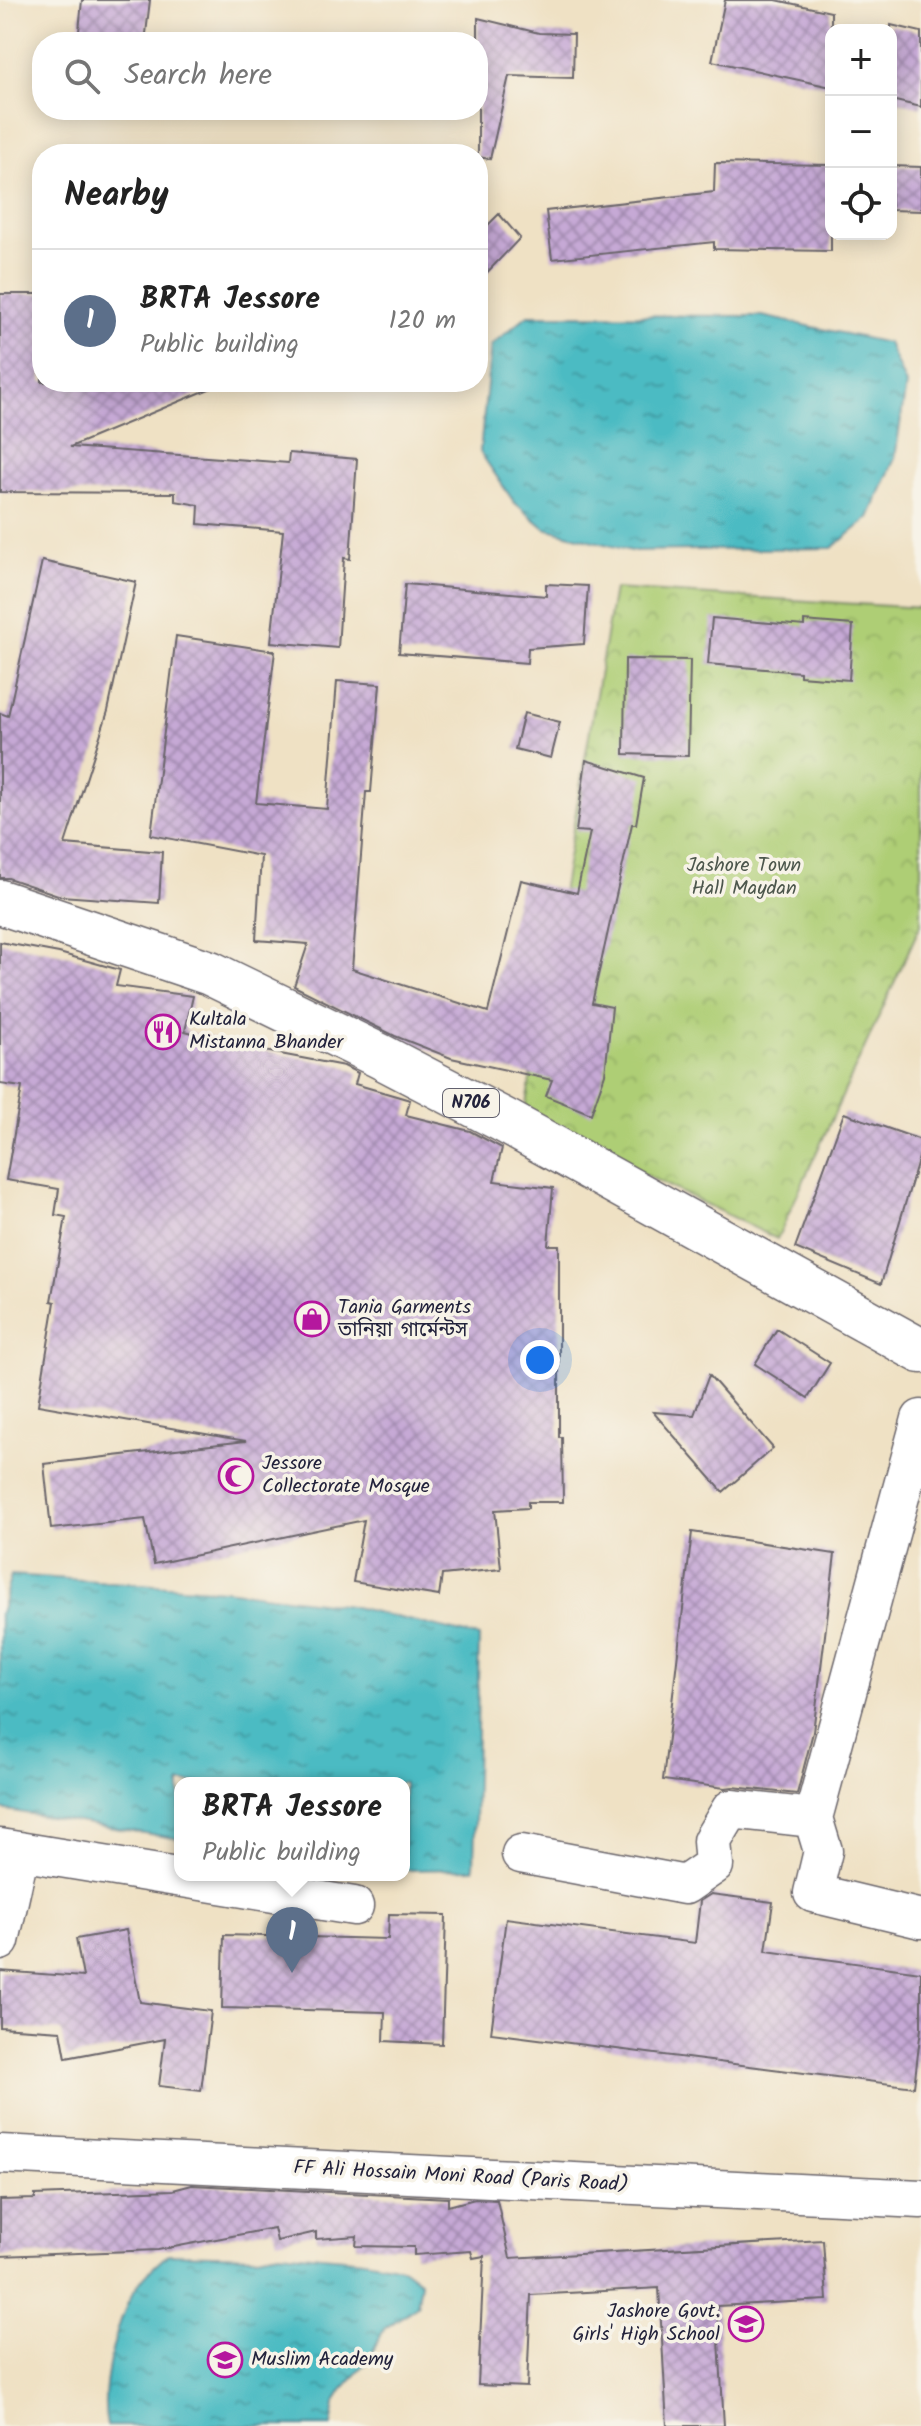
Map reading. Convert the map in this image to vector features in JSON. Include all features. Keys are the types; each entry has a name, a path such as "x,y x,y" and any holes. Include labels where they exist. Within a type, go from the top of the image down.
{"highway":[{"name":"N706","path":"0,902 210,973 252,993 518,1128 921,1351"}],"street":[{"path":"921,1419 813,1818 823,1851 813,1893 921,1919"},
{"path":"521,1854 685,1885 714,1865 712,1841 731,1809 813,1818"},
{"path":"0,1941 10,1850 174,1877"},
{"path":"200,1881 354,1906"},
{"name":"FF Ali Hossain Moni Road (Paris Road)","path":"0,2154 921,2199"}],"green space":[{"name":"Jashore Town Hall Maydan","path":"614,589 921,608 921,924 777,1239 524,1116"}],"water":[{"path":"528,315 762,316 888,343 906,385 895,458 869,518 832,548 631,551 545,528 514,502 480,452 491,345"},
{"path":"11,1575 225,1590 350,1606 479,1637 474,1869 410,1870 410,1777 174,1777 174,1838 0,1809 0,1614"},
{"path":"280,2252 401,2267 421,2282 417,2306 384,2329 367,2363 342,2390 335,2404 331,2426 107,2426 106,2392 112,2351 124,2311 150,2270 168,2254 257,2256"}],"building":[{"path":"82,0 150,0 146,32 79,32"},
{"path":"725,0 776,0 831,12 831,24 825,24 825,86 712,61"},
{"path":"478,18 539,33 574,34 573,78 509,76 490,159 488,144 478,144 478,120 488,120 488,32 478,32"},
{"path":"897,26 921,32 921,107 897,101"},
{"path":"715,163 825,165 825,240 831,240 831,251 714,249 714,242 552,259 546,211 714,192"},
{"path":"897,166 921,167 921,211 897,210"},
{"path":"499,214 520,238 488,272 488,225"},
{"path":"0,294 32,294 32,392 202,392 70,447 288,463 289,453 357,459 350,559 344,558 338,648 271,642 283,531 198,524 199,505 175,501 175,493 0,492"},
{"path":"42,561 136,582 108,711 65,844 162,852 159,903 61,896 0,878 0,713 8,716"},
{"path":"405,584 546,596 546,584 588,586 584,644 528,648 527,663 399,653"},
{"path":"712,618 804,626 804,621 853,625 849,680 800,676 800,672 708,664"},
{"path":"176,636 275,651 256,803 327,809 337,681 380,684 371,792 366,792 352,969 488,1012 521,880 577,893 590,832 576,831 586,760 644,778 636,824 632,824 592,1003 612,1007 605,1074 591,1114 546,1096 552,1080 451,1058 395,1036 294,986 308,944 256,940 261,856 151,835"},
{"path":"625,659 690,660 688,756 624,754"},
{"path":"524,713 560,722 551,758 515,749"},
{"path":"0,942 59,953 120,970 116,986 193,996 185,1031 259,1050 344,1066 358,1073 355,1084 410,1100 406,1115 470,1131 502,1148 494,1181 553,1188 548,1245 559,1245 559,1437 562,1437 563,1502 528,1502 528,1508 495,1510 501,1569 442,1575 439,1596 353,1582 364,1520 154,1564 145,1519 51,1529 44,1464 246,1441 38,1405 55,1302 51,1301 66,1217 55,1215 59,1189 6,1180 22,1087 0,1084"},
{"path":"844,1113 921,1140 921,1151 881,1284 795,1248"},
{"path":"777,1329 830,1363 808,1398 755,1364"},
{"path":"709,1375 773,1448 723,1492 653,1412 694,1415"},
{"path":"692,1532 835,1554 813,1732 797,1794 663,1780"},
{"path":"711,1894 773,1902 766,1951 921,1972 921,2028 914,2087 491,2033 506,1918 695,1943 700,1901"},
{"path":"389,1914 446,1915 442,2044 384,2041 385,2012 222,2008 224,1935 388,1939"},
{"path":"126,1930 140,2002 211,2011 201,2091 159,2086 165,2039 66,2058 61,2031 0,2027 0,1971 83,1977 76,1939"},
{"path":"192,2185 448,2198 448,2206 475,2199 497,2200 510,2258 823,2240 827,2300 717,2306 724,2426 667,2426 659,2288 531,2295 527,2387 478,2385 484,2256 473,2258 471,2251 414,2255 414,2247 356,2246 357,2236 316,2239 316,2232 277,2241 274,2228 158,2250 0,2256 0,2200 35,2199 35,2195 173,2190"}],"place":[{"name":"Kultala Mistanna Bhander","path":"163,1032"},
{"name":"Tania Garments তানিয়া গার্মেন্টস","path":"312,1319"},
{"name":"Jessore Collectorate Mosque","path":"236,1476"},
{"name":"BRTA Jessore","path":"292,1973"},
{"name":"Jashore Govt. Girls' High School","path":"746,2324"},
{"name":"Muslim Academy","path":"225,2360"}]}
